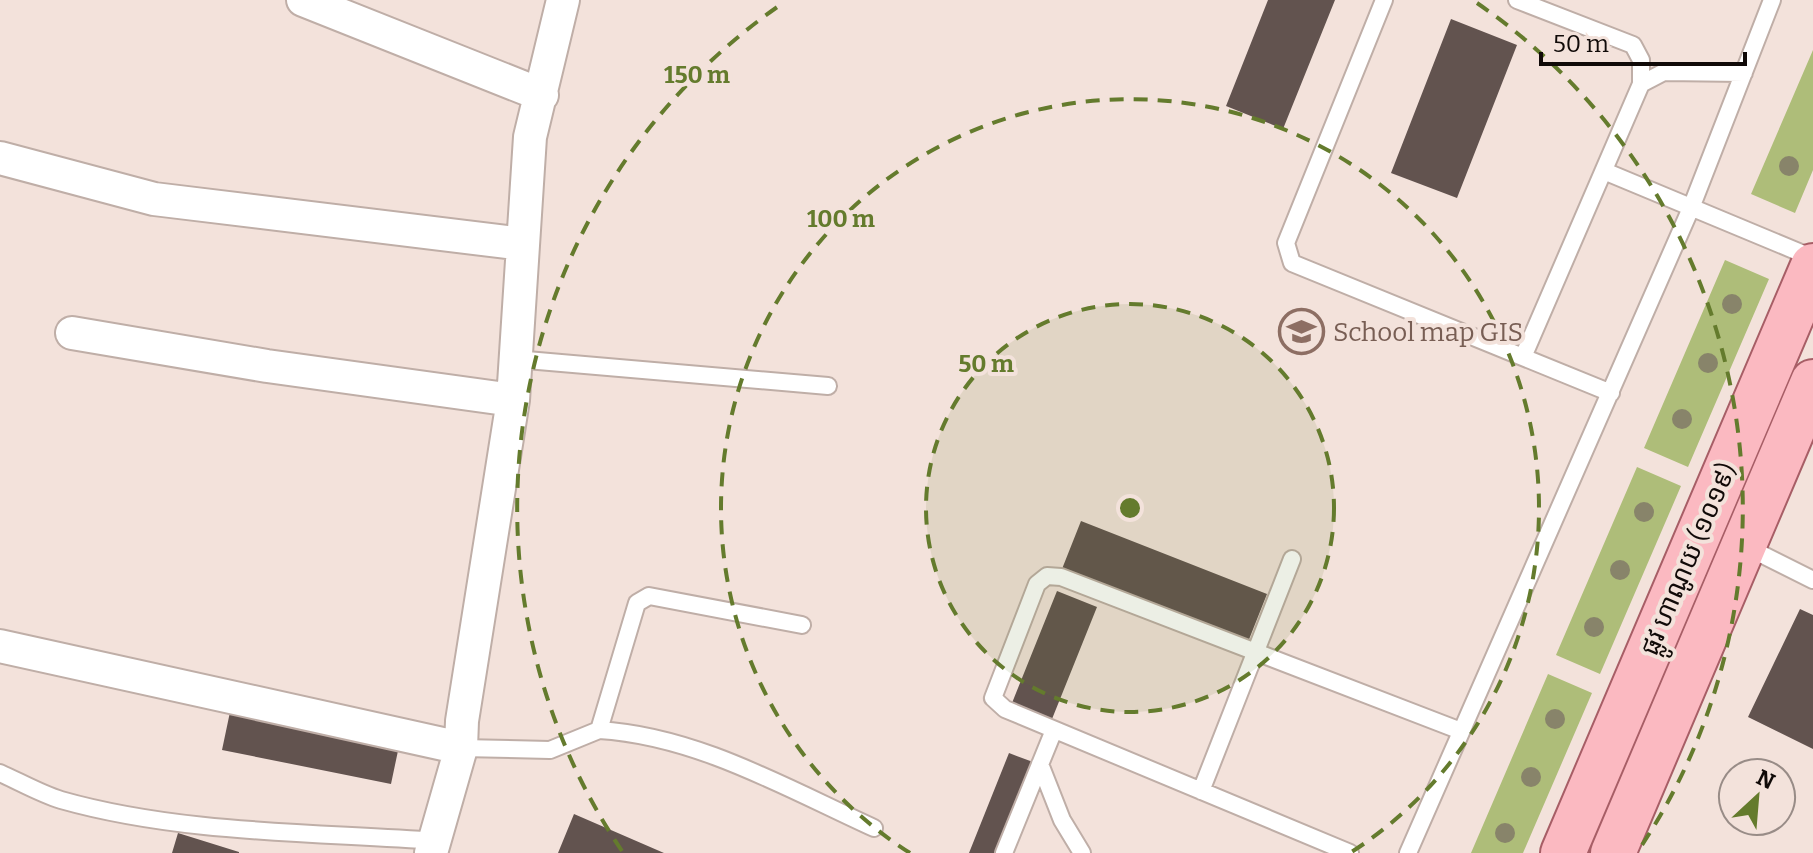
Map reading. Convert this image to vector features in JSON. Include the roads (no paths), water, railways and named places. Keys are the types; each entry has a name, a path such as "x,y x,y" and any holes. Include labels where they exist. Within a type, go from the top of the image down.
{"main road":[{"name":"ផ្លូវ ហាណូយ (១០១៩)","path":"1563,853 1813,266"},
{"name":"ផ្លូវ ហាណូយ (១០១៩)","path":"1613,853 1743,545 1796,438 1813,382"}],"street":[{"path":"303,0 542,95"},
{"path":"434,847 461,748 462,721 513,400 530,137 563,0"},
{"path":"0,158 154,199 523,244"},
{"path":"72,333 267,366 513,400"},
{"path":"0,646 461,748"}],"lane":[{"path":"1384,0 1286,243 1292,263 1611,393"},
{"path":"1517,0 1633,45 1641,60 1641,84 1523,357"},
{"path":"1408,853 1691,208 1772,0"},
{"path":"1641,84 1664,72 1744,73"},
{"path":"1604,171 1813,258"},
{"path":"515,359 828,386"},
{"path":"1743,545 1813,580"},
{"path":"1201,791 1292,559"},
{"path":"1350,853 1005,709 993,698 1037,584 1047,576 1061,577 1461,731"},
{"path":"599,730 637,603 649,596 802,625"},
{"path":"461,748 550,750 599,730 640,732 689,746 874,828"},
{"path":"1004,853 1054,730"},
{"path":"1040,764 1062,820 1082,853"},
{"path":"0,773 59,799 126,814 192,824 434,847"}],"place":[{"name":"School map GIS","path":"1302,332"}]}
